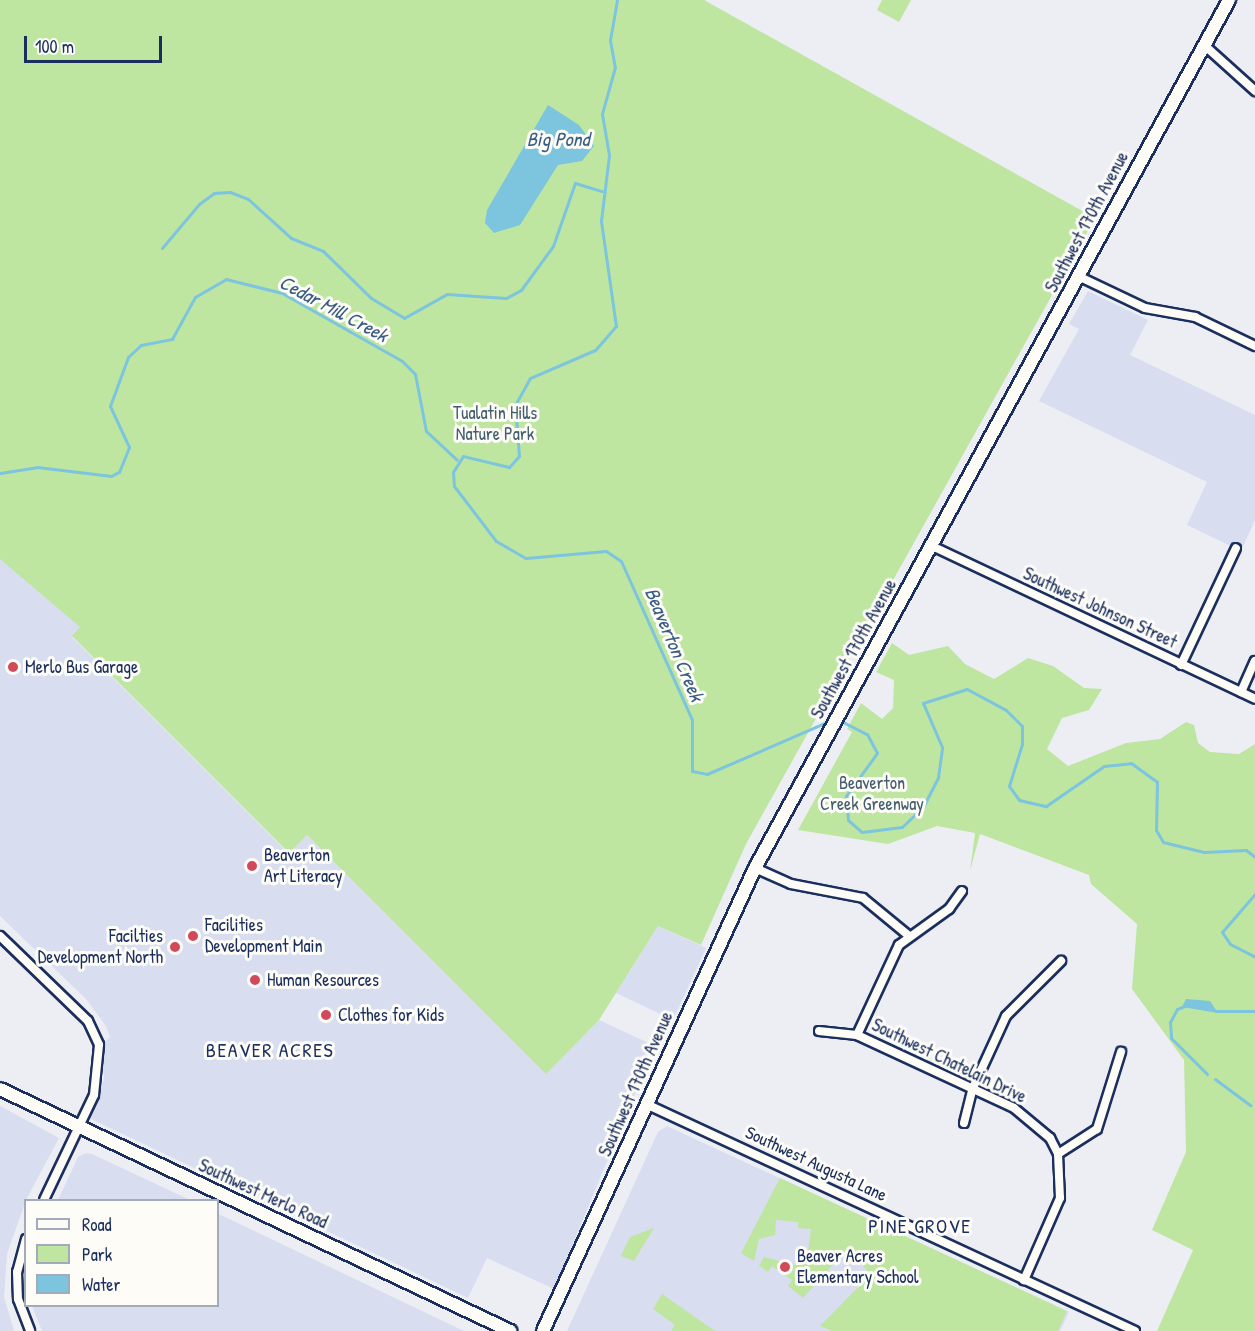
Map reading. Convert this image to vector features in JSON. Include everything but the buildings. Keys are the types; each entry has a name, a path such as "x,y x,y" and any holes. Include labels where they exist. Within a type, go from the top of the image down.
{"main road":[{"name":"Southwest 170th Avenue","path":"543,1331 754,868 1229,0"},
{"name":"Southwest Merlo Road","path":"0,1089 510,1331"}],"street":[{"path":"1204,45 1255,91"},
{"path":"1078,276 1145,308 1195,317 1255,346"},
{"name":"Southwest Johnson Street","path":"932,546 1255,699"},
{"path":"1181,665 1236,548"},
{"path":"1241,692 1255,661"},
{"path":"754,868 791,884 863,898 908,935"},
{"path":"856,1035 908,935 949,909 962,891"},
{"path":"0,936 94,1032 99,1076 79,1126 44,1199"},
{"path":"964,1124 972,1089 1013,1005 1061,961"},
{"name":"Southwest Chatelain Drive","path":"819,1031 856,1035 972,1089 1034,1123 1058,1155"},
{"path":"1024,1280 1060,1198 1058,1155 1097,1129 1121,1052"},
{"name":"Southwest Augusta Lane","path":"646,1104 1135,1331"},
{"path":"24,1246 17,1272 18,1299 30,1331"}],"shaded area":[{"path":"1088,291 1148,320 1130,355 1255,415 1255,520 1241,551 1187,525 1207,482 1039,401 1079,329 1069,324"},
{"path":"0,529 89,618 72,637 288,853 307,835 546,1073 599,1020 655,1046 554,1289 487,1258 468,1298 89,1118 104,1079 102,1045 110,1037 106,1026 86,999 0,916"},
{"path":"658,926 706,948 673,1020 616,993"},
{"path":"0,1106 59,1138 27,1199 24,1199 24,1206 7,1254 4,1297 14,1331 0,1331"},
{"name":"Beaver Acres Elementary School","path":"667,1126 1069,1312 1060,1331 567,1331 658,1132"},
{"path":"86,1153 92,1154 188,1199 58,1199 78,1157"},
{"path":"219,1214 464,1331 42,1331 32,1307 219,1307"}],"green space":[{"name":"Tualatin Hills Nature Park","path":"0,0 704,0 1095,218 746,844 701,945 658,926 599,1020 546,1074 307,835 289,853 72,636 80,627 0,559"},
{"path":"882,0 911,0 899,22 877,10"},
{"name":"Beaverton Creek Greenway","path":"892,643 909,655 948,646 965,664 994,679 1028,658 1053,666 1084,688 1102,689 1089,710 1062,718 1047,749 1068,766 1126,743 1160,739 1186,722 1194,725 1198,743 1210,752 1239,754 1255,744 1255,1331 1157,1331 1193,1250 1152,1230 1186,1152 1184,1060 1132,989 1137,924 1091,884 1089,875 980,834 970,871 975,833 937,826 888,844 798,830 852,732 847,729 861,703 882,719 893,708 894,680 876,672"},
{"path":"780,1178 1067,1311 1058,1331 832,1331 820,1326 871,1274 846,1250 803,1298 788,1286 792,1280 772,1266 768,1272 759,1266 764,1257 795,1265 796,1259 807,1259 811,1229 798,1228 798,1222 776,1220 775,1235 759,1239 754,1261 741,1253"},
{"path":"654,1228 634,1261 621,1256 630,1237"},
{"path":"662,1294 715,1331 671,1331 675,1325 653,1309"}],"water":[{"name":"Big Pond","path":"548,105 579,125 594,146 582,161 558,165 520,225 494,233 485,223 487,210"},
{"path":"1186,999 1210,1001 1218,1013 1182,1007"}],"waterway":[{"name":"Beaverton Creek","path":"617,0 610,40 615,67 602,114 609,155 601,221 616,326 595,350 530,378 515,405 519,456 509,467 463,456 453,472 454,486 496,541 526,558 606,551 621,561 692,720 692,771 707,774 832,720"},
{"path":"162,248 199,204 214,193 230,192 248,199 291,238 323,251 371,298 404,318 447,294 506,298 521,290 553,246 575,183 602,191"},
{"name":"Cedar Mill Creek","path":"0,473 37,467 111,476 119,472 129,447 110,406 128,357 141,345 172,339 195,297 226,279 282,293 402,361 415,374 426,431 457,460"},
{"name":"Beaverton Creek","path":"839,720 867,734 877,753 846,796 848,820 862,832 902,827 923,807 938,777 942,747 923,703 967,689 1006,710 1022,726 1022,744 1009,786 1019,800 1046,806 1104,766 1131,763 1157,782 1156,830 1163,842 1204,852 1246,850 1255,857"},
{"name":"Beaverton Creek","path":"1255,894 1222,932 1230,944 1255,957"},
{"name":"Beaverton Creek","path":"1187,1005 1177,1009 1170,1022 1171,1038 1207,1074"},
{"name":"Beaverton Creek","path":"1216,1011 1255,1011"},
{"name":"Beaverton Creek","path":"1215,1079 1250,1105"}],"place":[{"name":"Merlo Bus Garage","path":"13,667"},
{"name":"Beaverton Art Literacy","path":"252,866"},
{"name":"Facilities Development Main","path":"193,936"},
{"name":"Facilties Development North","path":"175,947"},
{"name":"Human Resources","path":"255,980"},
{"name":"Clothes for Kids","path":"326,1015"},
{"name":"Beaver Acres Elementary School","path":"785,1267"}],"district":[{"name":"BEAVER ACRES","path":"270,1049"},
{"name":"PINE GROVE","path":"920,1225"}]}
